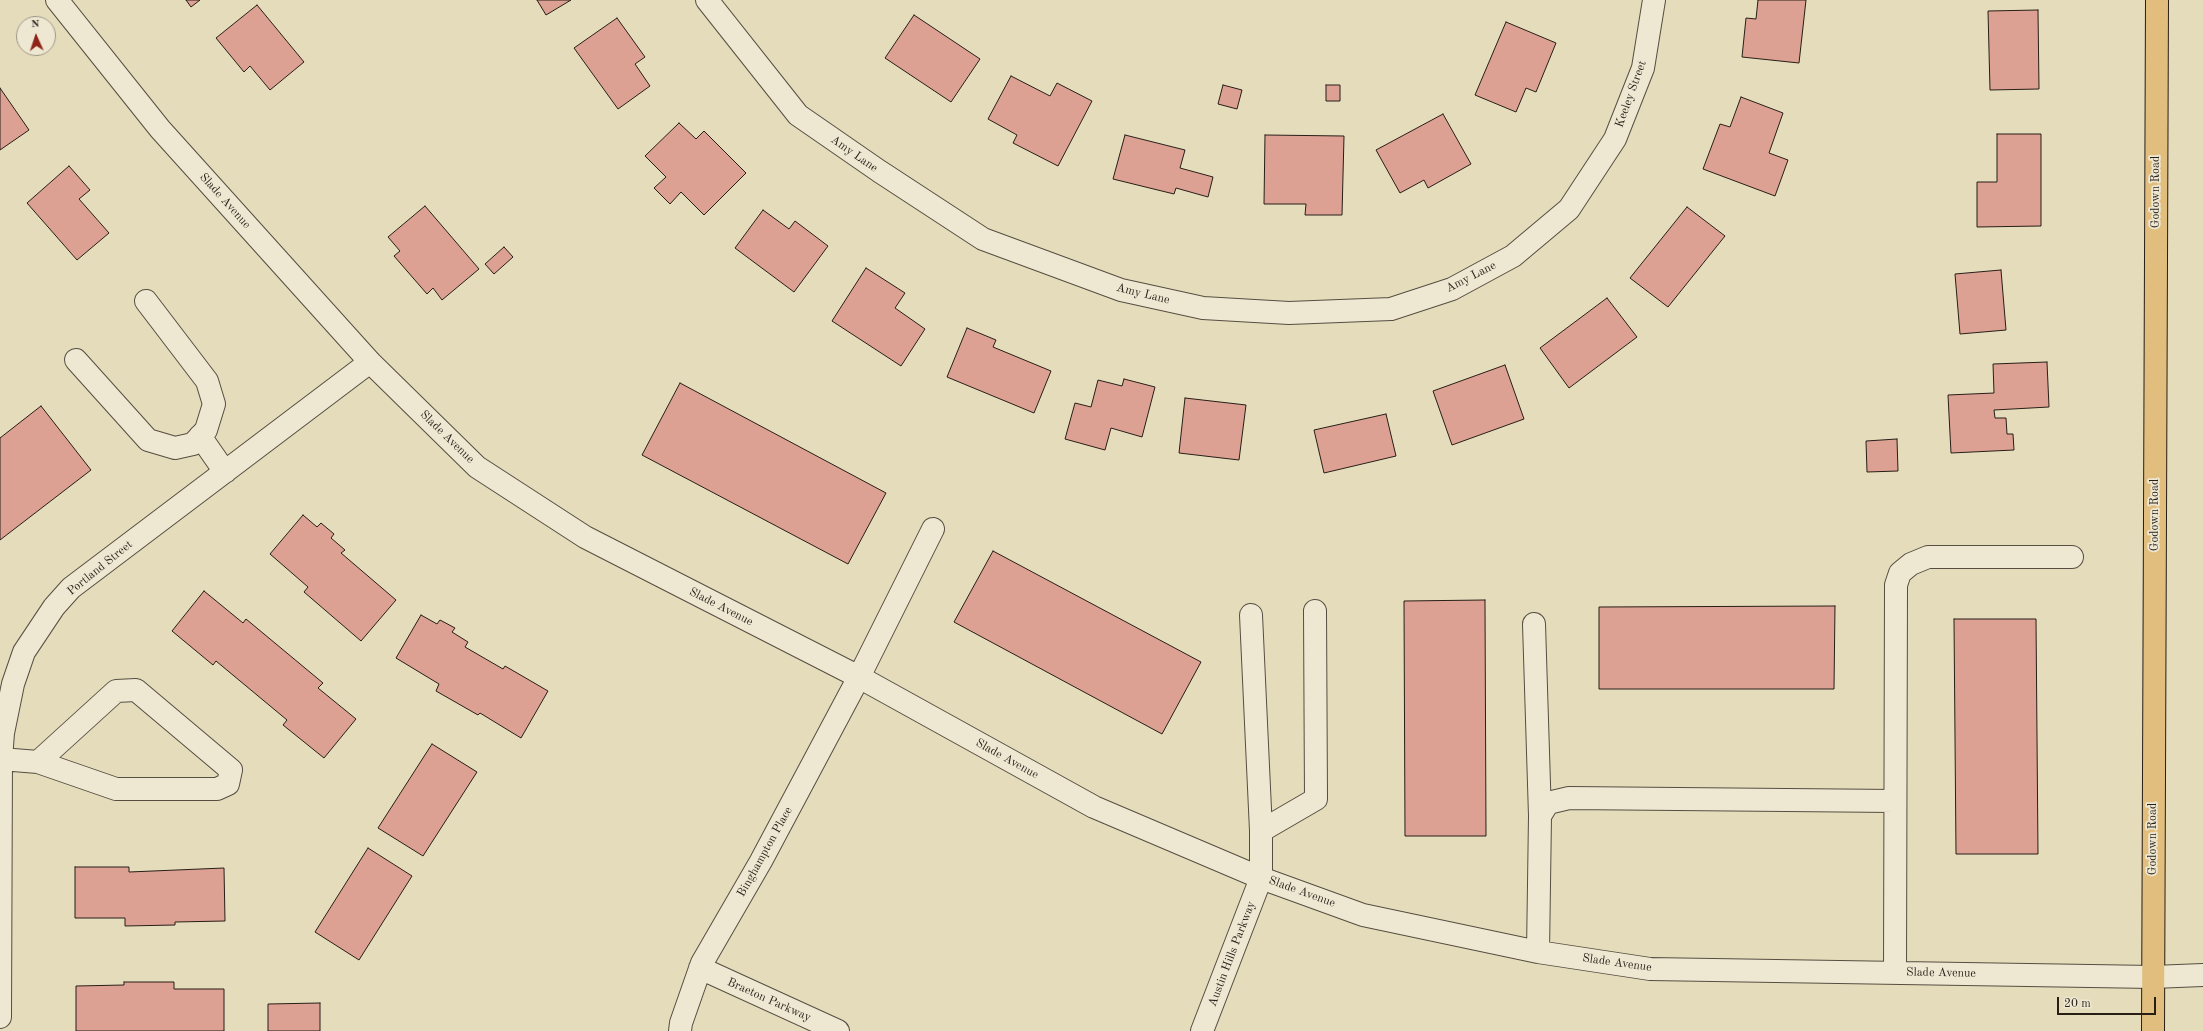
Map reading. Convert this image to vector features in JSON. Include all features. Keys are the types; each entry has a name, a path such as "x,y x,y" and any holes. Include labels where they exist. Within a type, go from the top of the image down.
{"main road":[{"name":"Godown Road","path":"2153,1031 2157,0"}],"street":[{"name":"Slade Avenue","path":"57,0 160,129 370,362 477,467 585,537 859,677 1094,807 1261,878 1363,915 1538,952 1650,969 2153,977 2203,976"},
{"name":"Amy Lane","path":"707,0 798,115 879,171 984,239 1121,290 1203,308 1289,313 1391,309 1452,289 1513,256 1569,209 1615,139"},
{"name":"Keeley Street","path":"1615,139 1643,68 1654,0"},
{"path":"76,360 148,440 175,448 193,444 206,430 214,404 207,381 146,301"},
{"name":"Portland Street","path":"0,1017 2,733 13,684 24,652 54,608 71,588 370,362"},
{"path":"200,436 225,472"},
{"name":"Binghampton Place","path":"680,1031 681,1023 700,968 761,861 859,677 933,529"},
{"path":"1895,972 1894,801 1896,586 1900,573 1911,564 1928,557 2072,557"},
{"path":"1261,831 1316,798 1315,612"},
{"path":"1251,615 1261,831 1261,878"},
{"path":"1534,624 1540,816 1538,952"},
{"path":"1,759 38,762 116,789 217,789 228,784 231,770 136,690 116,691 38,762"},
{"path":"1540,816 1548,804 1569,798 1894,801"},
{"name":"Austin Hills Parkway","path":"1202,1031 1261,878"},
{"name":"Braeton Parkway","path":"700,968 838,1031"}],"building":[{"path":"186,0 200,0 191,7"},
{"path":"537,0 571,0 546,15"},
{"path":"1758,0 1806,0 1799,63 1742,57 1746,18 1756,19"},
{"path":"257,5 304,62 270,90 250,66 244,72 216,38"},
{"path":"2038,10 2039,89 1990,90 1988,11"},
{"path":"914,15 980,59 951,102 885,58"},
{"path":"617,18 645,57 635,64 650,86 618,109 574,48"},
{"path":"1506,22 1556,43 1536,92 1526,88 1516,112 1475,95"},
{"path":"1011,76 1050,96 1057,83 1092,101 1058,166 1013,143 1017,135 988,119"},
{"path":"1223,85 1242,90 1237,109 1218,104"},
{"path":"1326,85 1340,85 1340,101 1326,101"},
{"path":"0,88 29,130 0,150"},
{"path":"1741,97 1783,113 1769,153 1788,160 1775,196 1703,169 1720,124 1730,127"},
{"path":"1443,114 1471,164 1428,188 1424,180 1400,193 1376,150"},
{"path":"679,123 696,139 704,131 746,173 704,215 681,192 670,204 654,188 666,177 645,156"},
{"path":"1997,134 2041,134 2041,226 1977,227 1977,182 1997,182"},
{"path":"1125,135 1185,150 1180,168 1213,177 1208,197 1176,188 1174,194 1113,179"},
{"path":"1265,135 1344,136 1342,215 1305,215 1306,204 1264,204"},
{"path":"69,166 90,190 79,199 109,233 77,260 27,203"},
{"path":"425,206 479,269 442,300 433,288 427,294 394,256 400,251 388,237"},
{"path":"1687,207 1725,236 1668,307 1630,278"},
{"path":"763,210 789,229 795,221 828,246 794,292 735,248"},
{"path":"504,247 513,257 494,274 485,264"},
{"path":"866,268 905,293 895,308 925,329 901,366 832,321"},
{"path":"2001,270 2006,330 1960,334 1955,274"},
{"path":"1607,298 1637,337 1569,388 1540,348"},
{"path":"967,328 996,340 993,347 1051,371 1034,413 947,377"},
{"path":"2047,362 2049,407 1994,410 1995,418 2006,418 2007,434 2013,434 2014,450 1951,453 1948,395 1994,393 1993,364"},
{"path":"1505,365 1524,419 1452,445 1433,391"},
{"path":"1124,379 1155,387 1142,437 1111,428 1105,450 1065,439 1075,403 1091,407 1098,380 1122,386"},
{"path":"680,383 886,493 848,564 642,455"},
{"path":"1185,398 1246,405 1239,460 1179,453"},
{"path":"41,406 91,470 0,540 0,438"},
{"path":"1386,414 1396,456 1324,473 1314,430"},
{"path":"1897,439 1898,471 1867,472 1866,441"},
{"path":"303,515 317,527 321,523 334,534 331,538 345,550 341,553 396,600 361,641 304,592 308,587 270,554"},
{"path":"993,551 1201,662 1162,734 954,622"},
{"path":"204,591 243,623 246,619 323,683 318,688 356,719 324,758 283,725 287,720 216,661 213,665 172,631"},
{"path":"1485,600 1486,836 1405,836 1404,601"},
{"path":"1835,606 1834,689 1599,689 1599,607"},
{"path":"421,615 437,624 440,620 455,628 452,632 468,642 465,647 503,669 505,666 548,691 521,738 480,713 478,715 436,691 439,684 396,658"},
{"path":"1954,619 2036,619 2038,854 1956,854"},
{"path":"432,744 477,772 423,856 378,828"},
{"path":"368,848 412,876 359,960 315,932"},
{"path":"75,867 129,867 129,872 224,868 225,921 175,922 175,925 125,926 125,918 75,918"},
{"path":"124,982 174,982 174,989 224,989 224,1031 76,1031 76,986 124,985"},
{"path":"320,1003 320,1031 268,1031 268,1004"}]}
